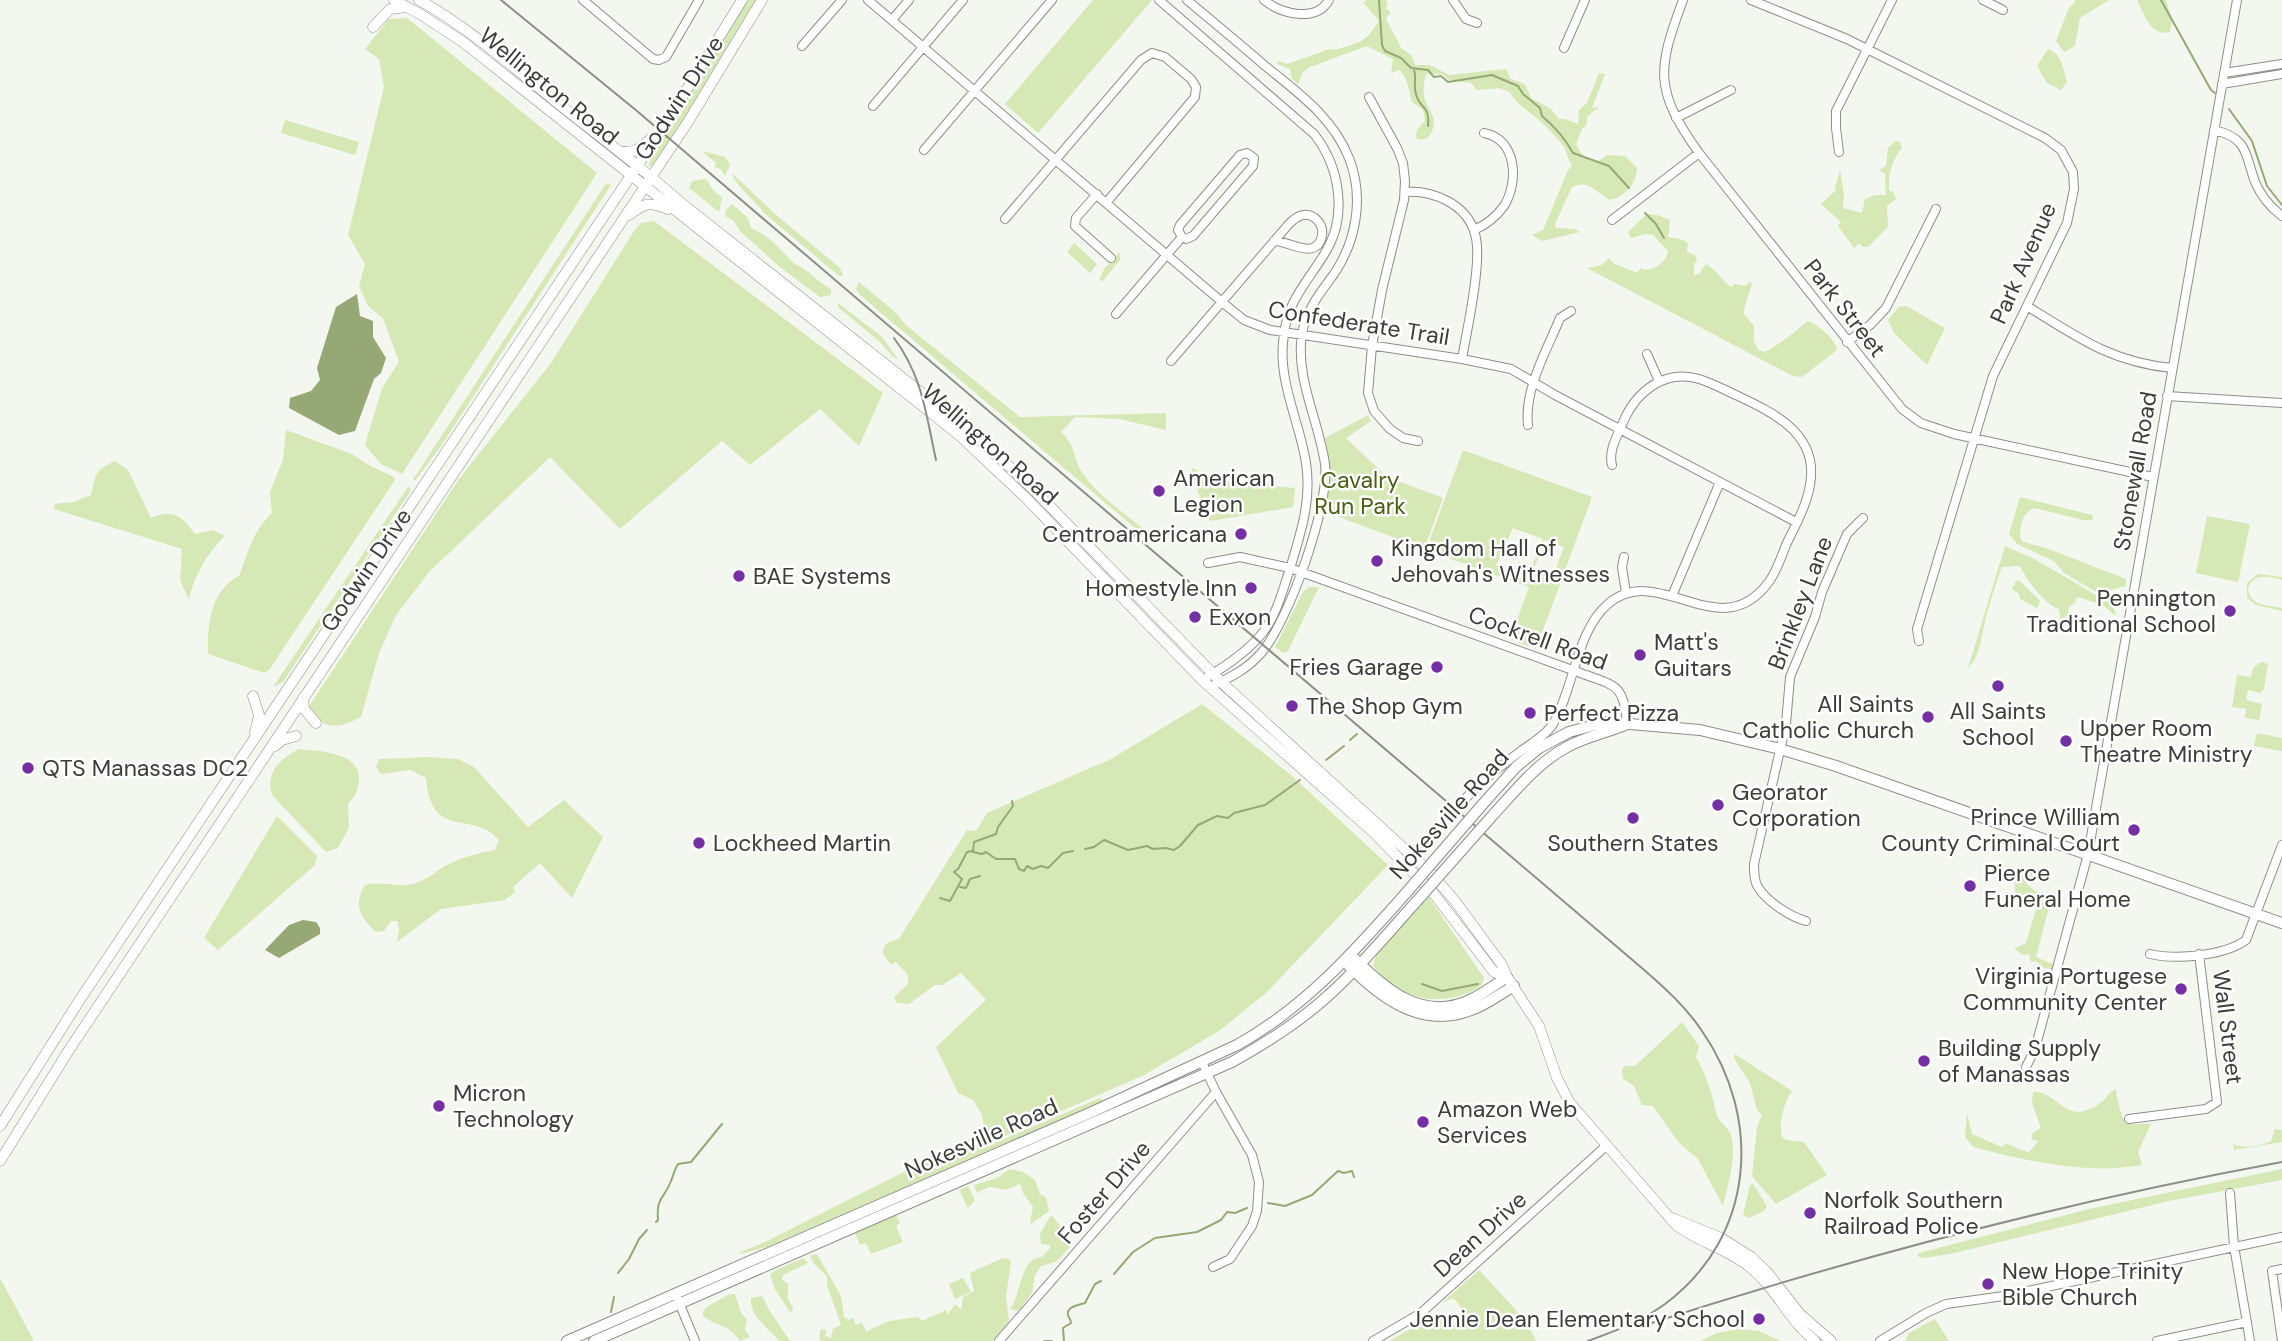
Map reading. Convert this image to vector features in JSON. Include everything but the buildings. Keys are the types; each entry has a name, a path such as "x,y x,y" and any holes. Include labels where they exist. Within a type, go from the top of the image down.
{"highway":[{"name":"Nokesville Road","path":"847,1225 1202,1062 1255,1035 1318,986 1348,958 1516,767 1530,755 1559,737 1606,722 1627,724"},
{"path":"1627,724 1681,727 1780,749 2282,923"},
{"name":"Nokesville Road","path":"567,1341 677,1299 1208,1074 1244,1055 1299,1020 1357,967 1527,778 1550,757 1577,742 1627,724"},
{"path":"1348,958 1394,1003 1417,1013 1433,1016 1465,1012 1510,981"},
{"name":"Nokesville Road","path":"594,1341 677,1299"}],"main road":[{"name":"Wellington Road","path":"394,0 463,42 631,176 677,206 985,443 1217,678 1430,872 1502,965 1539,1026 1557,1079 1570,1103 1675,1225 1755,1271 1772,1289 1799,1328 1815,1341"},
{"name":"Godwin Drive","path":"0,1126 73,1011 661,131 742,0"},
{"name":"Godwin Drive","path":"0,1161 68,1049 717,77 762,0"},
{"name":"Wellington Road","path":"422,1 467,31 652,176 677,206 959,435 1026,498 1206,683 1373,832 1434,894 1494,972 1510,981"},
{"path":"373,27 390,9 401,6 409,8"},
{"path":"611,146 623,152 634,152 661,131"},
{"path":"662,160 662,173 677,206"},
{"path":"623,220 646,204 677,206"},
{"path":"252,743 259,715 253,696"},
{"path":"303,698 304,709 316,723"},
{"path":"264,756 282,740 296,736"},
{"name":"Wellington Road","path":"1671,1218 1721,1238 1751,1257 1800,1314 1831,1341"}],"street":[{"path":"583,0 653,59 659,60 666,57 699,0"},
{"path":"802,46 842,0"},
{"name":"Confederate Trail","path":"868,0 1222,302 1253,325 1284,333 1504,367 1796,522"},
{"path":"892,20 909,0"},
{"path":"873,106 963,0"},
{"path":"924,150 1052,0"},
{"path":"1159,0 1305,124 1331,161 1338,195 1336,225 1325,254 1294,299 1284,333 1283,368 1306,462 1308,487 1305,521 1275,612 1264,631 1217,678"},
{"path":"1187,0 1318,111 1336,132 1350,160 1357,196 1352,234 1343,258 1312,305 1302,335 1304,377 1326,471 1322,508 1282,622 1266,647 1245,667 1206,683"},
{"path":"1264,0 1284,12 1300,14 1321,10 1329,0"},
{"path":"1454,0 1466,19 1477,23"},
{"path":"1564,48 1585,0"},
{"name":"Park Street","path":"1683,0 1668,41 1664,64 1667,91 1676,118 1699,153 1894,401 1911,416 1932,428 2153,477"},
{"name":"Park Avenue","path":"1751,0 1867,48 2045,138 2067,159 2073,172 2074,189 2067,223 1997,367 1917,629 1919,641"},
{"path":"1839,152 1836,111 1892,0"},
{"path":"1983,0 2003,10"},
{"name":"Stonewall Road","path":"2026,1067 2035,1049 2088,854 2237,0"},
{"path":"1005,219 1145,56 1160,54 1188,76 1196,87 1195,97 1106,203"},
{"path":"2224,73 2282,64"},
{"path":"2222,84 2282,75"},
{"path":"1676,118 1731,90"},
{"path":"1369,97 1397,148 1404,169 1405,192 1382,290 1367,385 1370,402 1381,421 1398,435 1418,441"},
{"path":"2214,130 2229,134 2242,144 2260,191 2282,216"},
{"path":"1474,230 1497,214 1507,200 1513,183 1512,165 1506,148 1494,136 1484,133"},
{"path":"1612,220 1699,153"},
{"path":"1251,154 1253,166 1192,238 1182,237 1178,230 1182,223 1240,155 1251,154"},
{"path":"1405,192 1441,197 1463,213 1474,230 1477,259 1462,359"},
{"path":"1097,194 1076,218 1075,226 1111,258"},
{"path":"1847,342 1870,325 1886,308 1936,209"},
{"path":"1171,361 1274,241 1298,216 1310,216 1321,226 1319,242 1310,248 1274,241"},
{"path":"1116,314 1182,237"},
{"path":"2027,306 2104,352 2142,364 2172,368"},
{"path":"1528,425 1527,407 1534,382 1560,318 1571,311"},
{"path":"1647,354 1659,381"},
{"path":"1465,799 1482,780 1550,728 1596,617 1610,602 1626,593 1652,592 1718,609 1735,607 1751,600 1772,577 1810,487 1811,467 1805,445 1793,430 1760,408 1701,379 1682,377 1659,381 1643,391 1635,399 1620,428 1612,448 1612,465"},
{"path":"2167,396 2282,403"},
{"path":"1672,596 1720,482"},
{"name":"Brinkley Lane","path":"1806,921 1798,919 1765,895 1758,887 1754,872 1788,714 1792,671 1847,534 1863,518"},
{"name":"Cockrell Road","path":"1208,563 1240,557 1290,568 1611,685 1621,692 1625,700 1627,724"},
{"path":"1624,557 1622,567 1626,593"},
{"path":"2150,954 2168,957 2199,954 2231,948 2243,942 2250,933 2282,845"},
{"name":"Wall Street","path":"2129,1119 2206,1109 2216,1104 2218,1096 2199,954"},
{"path":"1202,1062 1251,1153 1258,1173 1259,1197 1252,1226 1230,1259 1213,1267"},
{"name":"Foster Drive","path":"999,1341 1216,1092"},
{"name":"Dean Drive","path":"1373,1341 1421,1314 1606,1146"},
{"path":"2230,1193 2234,1246 2249,1341"},
{"path":"1880,1341 1946,1304 2004,1296 2282,1237"},
{"path":"2282,1269 2272,1271 2282,1341"},
{"path":"677,1299 695,1341"},
{"path":"2157,1341 2247,1322"}],"green space":[{"path":"746,0 758,0 731,48 656,164 648,167 652,155 677,119"},
{"path":"1093,0 1152,0 1038,133 1005,104"},
{"path":"2076,0 2109,0 2080,18 2075,46 2064,52 2056,41 2068,10"},
{"path":"2137,0 2166,0 2172,19 2170,32 2163,33 2153,28"},
{"path":"1363,2 1388,2 1386,8 1391,13 1386,18 1387,22 1400,47 1412,56 1415,65 1430,65 1449,75 1506,69 1511,79 1525,84 1531,98 1551,109 1559,119 1578,124 1579,110 1587,103 1599,73 1605,74 1592,108 1599,107 1588,116 1586,126 1576,144 1584,156 1597,162 1607,155 1625,156 1637,168 1632,184 1621,196 1610,200 1583,184 1572,187 1555,224 1556,228 1580,232 1542,241 1532,235 1543,230 1572,166 1565,148 1510,92 1499,88 1477,90 1471,83 1449,80 1442,74 1426,74 1424,96 1434,122 1425,139 1417,139 1418,129 1425,121 1423,110 1412,102 1407,81 1400,70 1391,73 1393,59 1367,46 1310,67 1303,72 1298,84 1292,79 1290,69 1277,64 1278,61 1287,64 1360,42 1379,21"},
{"path":"407,18 597,173 402,474 381,464 365,445 382,388 399,362 383,318 368,306 359,286 365,264 348,235 384,87 379,59 365,49 389,19"},
{"path":"2048,49 2056,54 2063,67 2067,82 2061,90 2047,83 2037,66"},
{"path":"285,120 359,142 355,155 281,133"},
{"path":"1896,141 1900,142 1902,148 1890,173 1889,190 1896,199 1887,206 1888,227 1868,247 1859,243 1854,248 1838,226 1841,222 1821,204 1836,190 1840,170 1843,208 1862,213 1865,199 1886,195 1885,174 1879,170 1886,166 1888,148"},
{"path":"702,151 725,157 730,165 725,176 721,169 715,167 716,163"},
{"path":"732,173 774,213 840,268 843,276 839,276 764,213 737,183"},
{"path":"704,179 722,198 719,212 689,188 692,181"},
{"path":"610,183 441,446 415,481 413,479 605,185"},
{"path":"732,204 748,218 751,228 768,238 791,261 831,289 831,295 820,297 780,267 740,231 734,221 725,216 726,210"},
{"path":"1647,214 1670,220 1668,237 1684,240 1688,244 1687,252 1695,255 1697,260 1694,264 1694,275 1699,274 1706,264 1731,287 1735,284 1752,284 1744,314 1754,326 1754,341 1758,350 1764,352 1808,321 1826,333 1837,350 1802,377 1793,376 1587,268 1602,265 1609,258 1613,263 1637,273 1641,268 1654,268 1662,263 1668,251 1653,235 1631,238 1628,232"},
{"path":"654,221 883,393 859,446 820,409 750,465 722,441 620,529 550,457 429,572 396,615 379,653 361,717 332,726 320,721 308,708 459,479 551,363 634,231 641,223"},
{"path":"1074,243 1097,264 1090,273 1067,252"},
{"path":"1120,252 1120,260 1103,281 1099,280 1104,269"},
{"path":"859,282 895,312 907,326 1020,417 1166,413 1166,430 1119,419 1075,417 1061,432 1070,442 1080,469 1090,483 1156,538 1157,543 1155,545 860,295 856,289"},
{"path":"838,303 882,337 898,359 838,307"},
{"path":"1906,306 1945,328 1927,365 1894,333 1888,320 1899,307"},
{"name":"Cavalry Run Park","path":"1368,415 1371,421 1346,438 1387,477 1443,498 1424,549 1326,512 1330,471 1325,438"},
{"path":"286,430 352,454 395,480 269,670 264,673 208,654 208,631 217,599 222,590 239,576 255,535 272,513 270,492 283,460"},
{"path":"1463,450 1592,497 1536,649 1510,639 1529,587 1426,550","holes":["1513,528 1543,539 1527,579 1496,565","1545,540 1564,547 1553,576 1534,569"]},
{"path":"115,461 128,470 151,518 171,514 186,522 195,534 213,530 225,536 202,565 189,600 180,580 182,549 54,509 55,504 73,502 91,495 97,474 103,467"},
{"path":"1192,468 1197,470 1202,480 1295,488 1293,507 1210,521 1191,475"},
{"path":"408,487 411,488 410,492 283,682 273,687"},
{"path":"2020,497 2092,515 2093,520 2034,508 2026,513 2022,520 2020,538 2023,542 2046,548 2126,579 2126,586 2098,593 2064,573 2054,561 2017,544 2009,534"},
{"path":"2207,516 2250,524 2238,582 2196,573"},
{"path":"2005,546 2036,560 2113,605 2116,616 2103,605 2077,597 2075,603 2069,607 2062,629 2059,609 2042,597 2020,566 2002,567 1979,649 1968,668"},
{"path":"2258,574 2282,577 2282,580 2258,578 2248,588 2255,601 2282,608 2282,611 2256,605 2247,598 2247,583"},
{"path":"2019,580 2040,601 2037,608 2020,599 2019,594 2012,589"},
{"path":"1309,587 1319,587 1288,651 1283,653 1275,647 1303,592"},
{"path":"2261,662 2268,664 2264,689 2260,693 2248,690 2246,700 2262,704 2259,720 2245,718 2246,709 2232,707 2237,675 2251,677 2253,668"},
{"path":"1202,704 1291,775 1388,865 1267,992 1219,1031 1144,1075 991,1142 992,1144 1100,1098 1103,1101 767,1247 740,1254 985,1131 982,1115 973,1100 958,1093 936,1047 986,1000 961,973 942,985 935,985 909,1004 897,1003 894,997 908,984 908,975 896,962 891,965 883,954 884,947 899,939 967,830 976,831 987,813 1111,759"},
{"path":"2257,733 2282,738 2282,751 2254,746"},
{"path":"299,749 346,758 358,770 357,790 348,804 349,828 338,848 326,852 272,795 272,773 280,762"},
{"path":"379,759 458,759 474,767 528,827 564,800 603,837 572,898 540,863 513,887 515,892 505,900 441,909 397,942 397,921 391,921 384,931 376,932 360,910 359,899 365,885 405,885 419,882 447,865 495,850 499,840 489,831 477,826 444,818 430,798 426,778 410,770 381,774 376,767"},
{"path":"277,816 317,856 315,865 218,950 204,938"},
{"path":"2038,868 2038,878 2029,876 2027,884 2035,891 2052,896 2036,957 2057,966 2056,970 2044,968 2036,961 2031,962 2029,954 2023,955 2014,949 2026,943 2038,903 2015,893 2014,878 2017,872 2034,872"},
{"path":"1428,896 1484,978 1480,987 1466,994 1451,998 1422,998 1396,987 1373,966 1376,955"},
{"path":"1682,1022 1699,1046 1696,1057 1708,1084 1717,1116 1728,1129 1733,1143 1723,1206 1698,1159 1679,1143 1653,1106 1642,1105 1634,1086 1623,1079 1622,1069 1625,1066 1635,1066"},
{"path":"1735,1054 1792,1091 1782,1113 1782,1137 1804,1142 1827,1175 1776,1204 1752,1176 1757,1127 1762,1115 1757,1110 1750,1083 1734,1058"},
{"path":"2116,1089 2126,1123 2151,1124 2138,1152 2142,1165 2100,1168 2057,1165 1973,1147 1965,1137 1967,1113 1972,1134 2002,1147 2008,1144 2029,1152 2037,1143 2031,1139 2033,1133 2041,1128 2032,1103 2033,1092 2040,1092 2077,1112 2097,1105"},
{"path":"2275,1129 2282,1130 2282,1142 2234,1150 2233,1144 2252,1146 2271,1141"},
{"path":"1010,1169 1023,1172 1035,1180 1040,1194 1046,1197 1049,1211 1031,1224 1033,1207 1021,1185 1006,1189 989,1187 977,1193 974,1185 997,1178"},
{"path":"2282,1169 2282,1180 2169,1201 1950,1254 1922,1258 1917,1256 1919,1253 2089,1209"},
{"path":"1753,1184 1767,1206 1764,1211 1749,1218 1743,1215 1750,1185"},
{"path":"968,1186 975,1200 968,1208 959,1190"},
{"path":"896,1215 900,1223 896,1226 903,1242 871,1254 866,1243 860,1245 855,1233"},
{"path":"1051,1215 1059,1224 1070,1247 1056,1262 1041,1266 1035,1275 1032,1293 1018,1311 1010,1309 1029,1263 1042,1257 1050,1248 1050,1245 1041,1244 1040,1234"},
{"path":"817,1254 841,1296 844,1317 849,1320 853,1318 856,1325 862,1322 866,1332 889,1321 918,1317 922,1321 946,1310 948,1315 955,1304 961,1310 963,1297 974,1291 970,1273 1008,1258 1011,1263 1006,1296 1009,1322 993,1341 821,1341 821,1329 826,1330 825,1336 831,1338 833,1329 841,1325 827,1285 827,1276 814,1264 810,1256"},
{"path":"803,1258 808,1263 783,1275 782,1279 788,1284 788,1299 793,1307 792,1312 775,1289 770,1275"},
{"path":"1479,1270 1527,1322 1536,1341 1389,1341 1433,1314 1448,1325 1463,1320 1463,1312 1453,1298 1442,1303"},
{"path":"0,1278 34,1341 0,1341"},
{"path":"963,1278 971,1292 955,1299 949,1284"},
{"path":"735,1294 741,1313 747,1320 745,1330 750,1337 740,1341 727,1328 703,1316 703,1311 708,1306"},
{"path":"761,1296 790,1341 779,1341 756,1316 751,1298"},
{"path":"1935,1319 1949,1341 1905,1341 1909,1333"},
{"path":"1738,1329 1759,1331 1781,1341 1700,1341 1717,1333"}],"shaded area":[{"path":"357,294 360,316 373,321 373,337 386,358 381,373 374,379 355,431 339,435 289,408 290,398 311,391 320,380 317,368 336,307"},
{"path":"303,920 316,922 320,934 279,958 265,950 289,925"}],"waterway":[{"path":"1379,0 1382,45 1385,51 1401,58 1411,68 1428,70 1434,77 1441,76 1448,82 1492,75 1518,86 1523,94 1540,108 1542,116 1567,142 1573,153 1609,166 1629,188"},
{"path":"2161,0 2215,93"},
{"path":"1414,70 1415,91 1428,114 1428,126"},
{"path":"2229,109 2252,141 2267,186 2282,205"},
{"path":"1645,213 1656,224 1664,238"},
{"path":"1350,740 1357,734"},
{"path":"1326,760 1344,746"},
{"path":"1085,849 1104,840 1128,850 1147,846 1174,850 1198,825 1217,816 1228,818 1234,813 1265,805 1300,780"},
{"path":"1012,801 1013,806 996,834 974,842 973,852 986,852 996,859 1015,859 1019,869 1024,871 1027,866 1033,869 1041,866 1048,868 1063,853 1073,851"},
{"path":"940,898 950,901 962,879 954,872 967,852 972,851"},
{"path":"960,887 966,888 970,879 980,876"},
{"path":"1422,984 1442,991 1478,984"},
{"path":"656,1222 659,1202 678,1164 691,1162 722,1124"},
{"path":"1268,1203 1285,1206 1312,1195 1338,1171 1352,1171 1354,1177"},
{"path":"1114,1274 1133,1252 1155,1238 1197,1232 1221,1220 1227,1212 1235,1213 1247,1208"},
{"path":"618,1273 647,1230"},
{"path":"1064,1341 1063,1328 1071,1323 1069,1310 1085,1303 1095,1284 1101,1281"},
{"path":"611,1312 614,1297"},
{"path":"1044,1341 1052,1341"}],"railway":[{"path":"501,0 637,111 1643,969 1689,1014 1722,1065 1735,1101 1741,1138 1740,1175 1732,1211 1717,1245 1695,1277 1665,1304 1638,1321 1588,1341"},
{"path":"894,338 917,382 936,460"},
{"path":"1642,1326 1800,1277 1959,1234 2120,1195 2282,1162"}],"place":[{"name":"American Legion","path":"1159,491"},
{"name":"Centroamericana","path":"1241,534"},
{"name":"Kingdom Hall of Jehovah's Witnesses","path":"1377,561"},
{"name":"BAE Systems","path":"739,576"},
{"name":"Homestyle Inn","path":"1251,588"},
{"name":"Pennington Traditional School","path":"2230,611"},
{"name":"Exxon","path":"1195,617"},
{"name":"Matt's Guitars","path":"1640,655"},
{"name":"Fries Garage","path":"1437,667"},
{"name":"All Saints School","path":"1998,686"},
{"name":"The Shop Gym","path":"1292,706"},
{"name":"Perfect Pizza","path":"1530,713"},
{"name":"All Saints Catholic Church","path":"1928,717"},
{"name":"Upper Room Theatre Ministry","path":"2066,741"},
{"name":"QTS Manassas DC2","path":"28,768"},
{"name":"Georator Corporation","path":"1718,805"},
{"name":"Southern States","path":"1633,818"},
{"name":"Prince William County Criminal Court","path":"2134,830"},
{"name":"Lockheed Martin","path":"699,843"},
{"name":"Pierce Funeral Home","path":"1970,886"},
{"name":"Virginia Portugese Community Center","path":"2181,989"},
{"name":"Building Supply of Manassas","path":"1924,1061"},
{"name":"Micron Technology","path":"439,1106"},
{"name":"Amazon Web Services","path":"1423,1122"},
{"name":"Norfolk Southern Railroad Police","path":"1810,1213"},
{"name":"New Hope Trinity Bible Church","path":"1988,1284"},
{"name":"Jennie Dean Elementary School","path":"1759,1319"}]}
